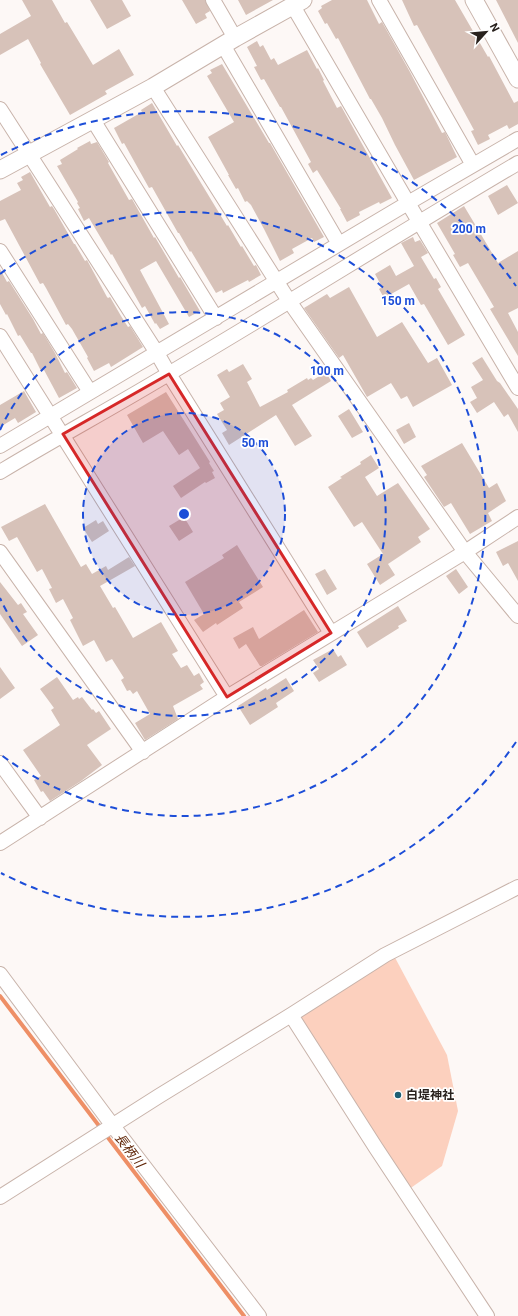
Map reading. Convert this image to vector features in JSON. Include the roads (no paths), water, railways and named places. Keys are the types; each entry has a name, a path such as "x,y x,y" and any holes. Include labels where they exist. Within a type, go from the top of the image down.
{"street":[{"path":"213,0 229,42 339,244"},
{"path":"379,0 473,165"},
{"path":"474,0 518,79"},
{"path":"0,170 153,87 298,3 418,222 518,388"},
{"path":"153,87 289,302 465,552 518,616"},
{"path":"0,109 158,353 169,374 331,633"},
{"path":"93,120 216,318"},
{"path":"0,446 158,353 276,281 518,139"},
{"path":"0,472 63,434 169,374 418,222 518,163"},
{"path":"0,251 90,392"},
{"path":"0,336 228,697"},
{"path":"0,843 228,697 465,552 518,517"},
{"path":"0,552 143,752"},
{"path":"0,762 40,818"},
{"path":"0,1197 385,955 518,887"},
{"path":"0,974 113,1126 259,1316"},
{"path":"291,1015 376,1148 487,1316"}],"waterway":[{"name":"長柄川","path":"0,996 244,1316"}],"place":[{"name":"白堤神社","path":"398,1095"}]}
